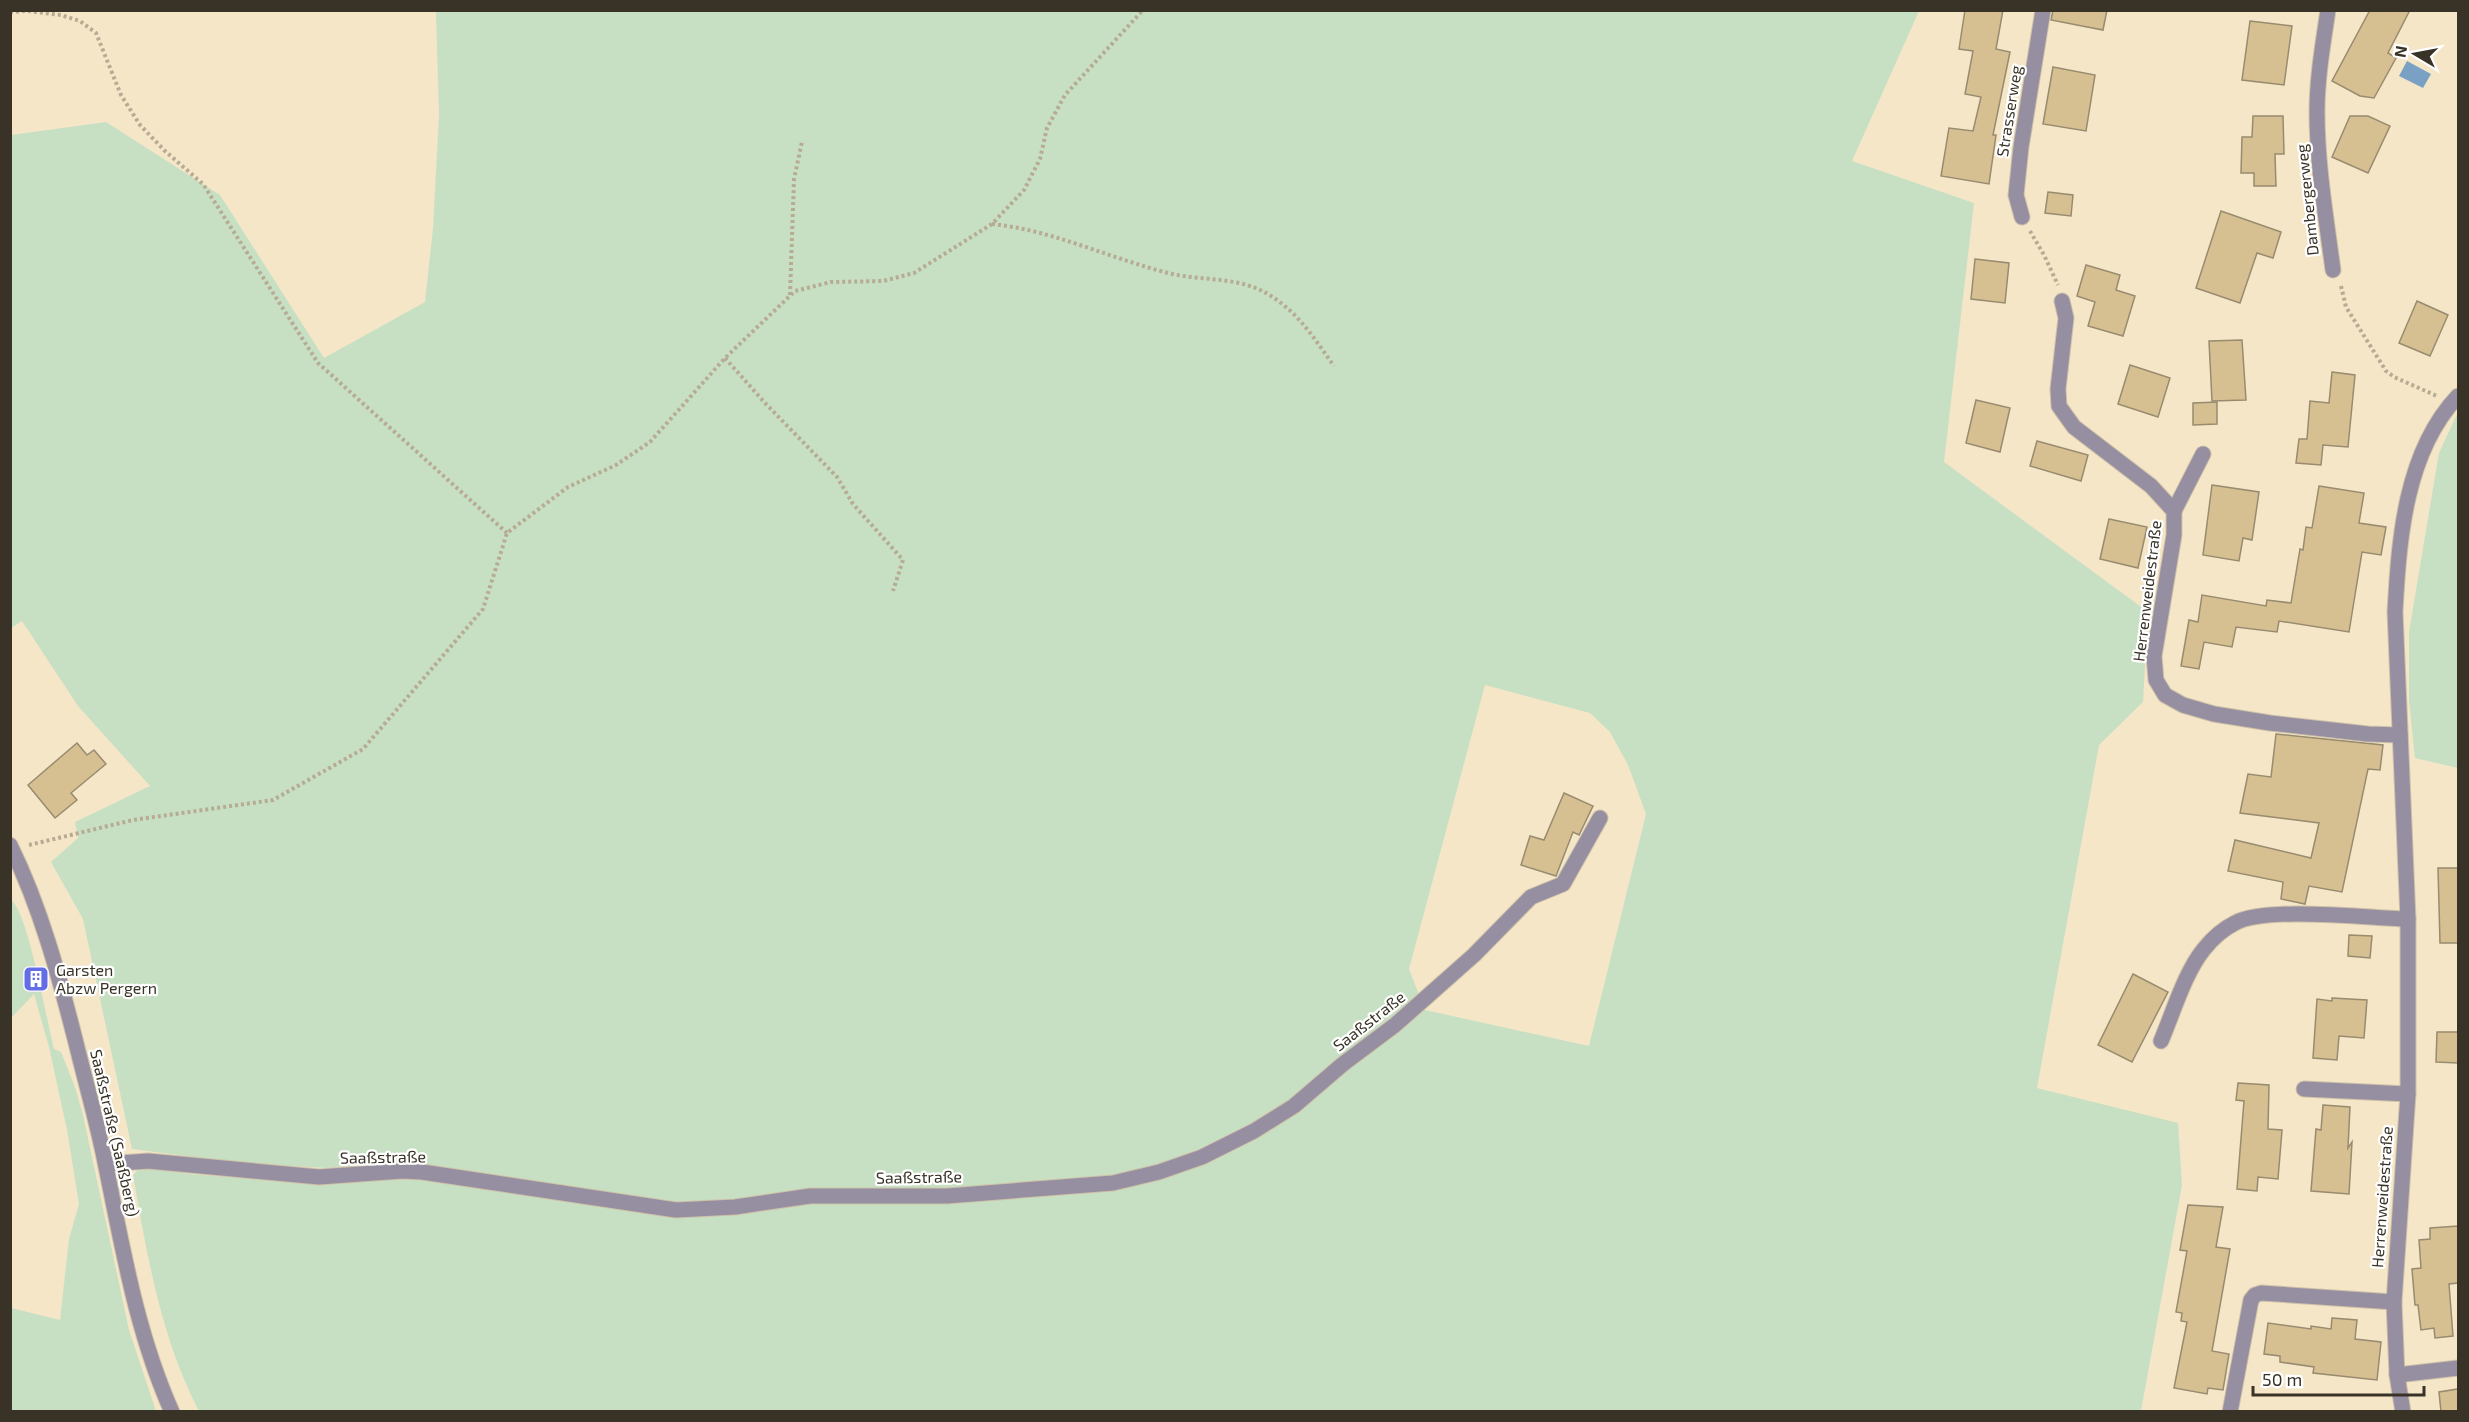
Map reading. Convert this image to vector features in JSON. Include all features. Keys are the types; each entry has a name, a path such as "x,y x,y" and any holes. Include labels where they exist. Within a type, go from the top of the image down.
{"street":[{"name":"Strasserweg","path":"2022,217 2016,195 2021,147 2043,10"},
{"name":"Dambergerweg","path":"2328,10 2319,69 2317,111 2318,154 2333,270"},
{"name":"Herrenweidestraße","path":"2062,301 2066,318 2058,388 2060,406 2074,427 2151,486 2174,511 2174,535 2154,656 2156,680 2165,695 2183,705 2214,714 2368,734 2400,735"},
{"name":"Herrenweidestraße","path":"2403,1412 2397,1375 2394,1302 2408,1094 2408,919 2395,612 2397,566 2416,470 2430,436 2454,401"},
{"path":"2174,511 2203,454"},
{"name":"Saaßstraße","path":"105,1164 148,1161 319,1177 402,1171 422,1172 676,1210 735,1207 810,1196 947,1196 1125,1180 1159,1172 1202,1157 1254,1131 1294,1106 1426,999 1531,897 1563,884 1600,818"},
{"path":"11,846 15,866"},
{"name":"Saaßstraße (Saaßberg)","path":"15,866 32,896 61,983 105,1164 131,1288 142,1329 172,1412"},
{"path":"2161,1041 2188,977 2202,951 2218,934 2236,922 2257,916 2304,915 2408,919"},
{"path":"2304,1089 2408,1094"},
{"path":"2230,1412 2251,1300 2255,1295 2261,1293 2394,1302"},
{"path":"2397,1375 2458,1368"}],"path":[{"path":"11,846 133,820 273,800 363,749 483,609 507,533 568,487 616,465 650,442 726,358 795,291 831,282 883,281 914,273 992,224 1024,190 1040,159 1047,128 1065,95 1143,10"},
{"path":"10,12 27,11 61,15 80,21 96,33 121,95 140,125 165,151 203,184 318,363 507,533"},
{"path":"789,296 794,179 802,141"},
{"path":"2022,217 2058,284 2062,301"},
{"path":"992,224 1018,226 1170,274 1244,283 1273,297 1304,324 1334,366"},
{"name":"Dambergerweg","path":"2333,270 2340,279 2346,307 2386,371 2394,377 2454,401"},
{"path":"726,358 765,404 837,477 853,504 903,560 893,591"}],"green space":[{"path":"436,11 1919,11 1852,161 1974,203 1944,462 2148,612 2143,702 2099,745 2037,1088 2178,1123 2182,1185 2141,1411 199,1411 165,1326 150,1266 133,1175 141,1167 190,1174 326,1185 392,1179 384,1163 327,1168 248,1164 132,1149 83,919 51,862 78,838 75,822 150,786 78,706 22,621 11,628 11,135 106,122 220,195 324,358 425,302 433,228 439,115","holes":["1485,685 1590,713 1610,732 1628,765 1646,814 1589,1046 1425,1010 1409,969"]},
{"path":"2458,412 2458,768 2415,758 2409,701 2409,632 2439,453"},
{"path":"11,900 24,924 54,1049 61,1052 83,1115 129,1330 156,1411 11,1411 11,1308 60,1320 69,1239 79,1204 67,1130 49,1047 34,994 11,1018"}],"water":[{"path":"2407,61 2431,74 2423,88 2399,76"}],"building":[{"path":"1965,10 2003,10 1996,49 2010,52 1993,135 1996,135 1989,184 1941,176 1949,128 1973,131 1981,97 1965,94 1973,51 1959,49"},
{"path":"2053,10 2107,10 2103,30 2051,20"},
{"path":"2370,10 2410,10 2388,53 2396,58 2374,98 2360,96 2332,81"},
{"path":"2250,21 2292,26 2284,85 2242,80"},
{"path":"2053,67 2095,75 2086,131 2043,124"},
{"path":"2253,116 2283,116 2284,154 2275,154 2276,186 2254,186 2254,173 2241,173 2242,137 2252,137"},
{"path":"2350,116 2368,116 2390,126 2368,173 2332,157"},
{"path":"2048,192 2073,195 2071,216 2045,213"},
{"path":"2221,211 2281,232 2273,258 2257,253 2240,303 2196,288"},
{"path":"1975,259 2009,263 2005,303 1971,299"},
{"path":"2086,265 2120,275 2116,290 2135,296 2123,336 2088,326 2095,302 2077,296"},
{"path":"2417,301 2448,315 2430,356 2399,343"},
{"path":"2242,340 2246,400 2212,401 2209,341"},
{"path":"2130,365 2170,378 2158,417 2118,404"},
{"path":"2332,372 2355,375 2348,447 2323,445 2321,465 2296,463 2299,439 2307,439 2310,401 2329,403"},
{"path":"1976,400 2010,408 2000,452 1966,443"},
{"path":"2217,402 2217,424 2193,425 2193,403"},
{"path":"2037,441 2088,455 2081,481 2030,466"},
{"path":"2212,485 2259,492 2252,540 2243,538 2239,561 2203,555"},
{"path":"2319,486 2364,493 2359,523 2386,527 2381,555 2362,552 2349,632 2279,621 2277,632 2236,627 2232,647 2204,642 2199,669 2181,666 2189,620 2198,622 2202,595 2266,606 2267,600 2291,603 2300,549 2303,550 2306,527 2312,528"},
{"path":"2109,519 2147,527 2138,568 2100,559"},
{"path":"2276,734 2383,745 2380,770 2368,769 2342,892 2309,886 2305,904 2281,899 2283,882 2228,871 2235,840 2311,858 2319,823 2240,813 2248,774 2271,777"},
{"path":"77,743 87,755 94,750 106,764 71,793 77,800 55,818 28,785"},
{"path":"1564,793 1593,806 1579,835 1573,832 1556,876 1521,865 1530,836 1544,840"},
{"path":"2438,868 2458,868 2458,943 2440,943"},
{"path":"2349,935 2372,936 2370,958 2348,956"},
{"path":"2133,974 2168,992 2132,1062 2098,1045"},
{"path":"2332,998 2367,1000 2364,1038 2339,1036 2337,1060 2313,1058 2317,999 2332,1001"},
{"path":"2437,1032 2458,1032 2458,1063 2436,1062"},
{"path":"2238,1083 2269,1085 2268,1129 2282,1130 2278,1179 2258,1177 2257,1191 2237,1189 2244,1101 2236,1100"},
{"path":"2323,1105 2350,1107 2348,1148 2352,1142 2349,1194 2311,1191 2316,1129 2321,1130"},
{"path":"2188,1205 2223,1207 2216,1247 2230,1249 2212,1351 2229,1354 2223,1390 2208,1388 2207,1394 2174,1388 2187,1322 2181,1321 2182,1313 2176,1312 2187,1251 2180,1250"},
{"path":"2458,1226 2458,1283 2449,1284 2453,1336 2435,1338 2434,1328 2421,1330 2418,1305 2415,1305 2412,1269 2421,1268 2419,1240 2430,1239 2430,1228"},
{"path":"2332,1318 2357,1320 2355,1339 2381,1342 2377,1380 2313,1373 2314,1367 2280,1362 2280,1356 2264,1354 2268,1323 2311,1329 2311,1326 2331,1329"},
{"path":"2458,1389 2458,1412 2441,1412 2439,1392"}],"place":[{"name":"Garsten Abzw Pergern","path":"36,979"}]}
